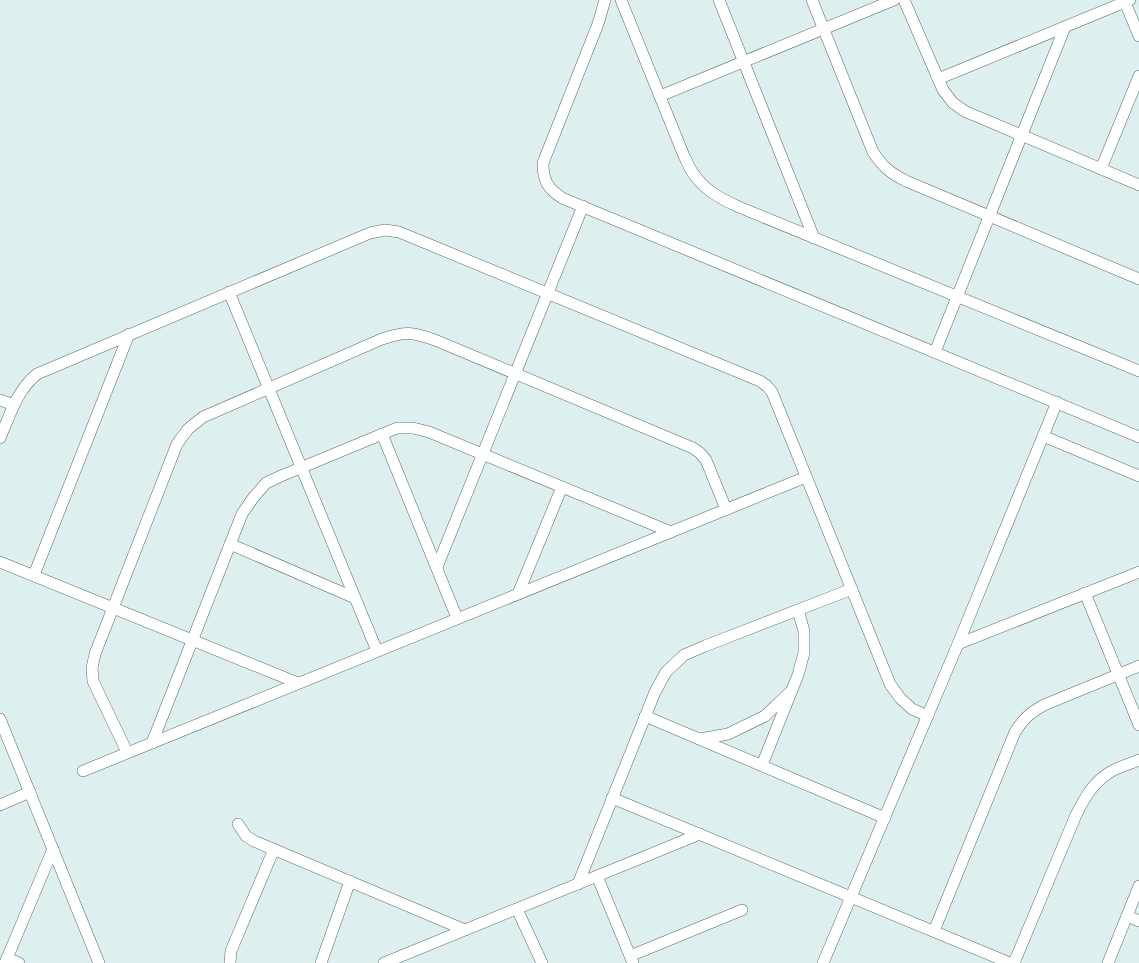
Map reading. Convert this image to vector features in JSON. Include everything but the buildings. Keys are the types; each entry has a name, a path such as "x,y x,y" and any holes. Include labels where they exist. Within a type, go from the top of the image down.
{"street":[{"path":"605,0 598,24 543,163 543,174 547,184 553,192 562,198 1139,437"},
{"path":"621,0 684,156 692,173 705,188 721,199 739,207 1139,371"},
{"path":"719,0 814,238"},
{"path":"812,0 873,152 881,165 906,182 1139,279"},
{"path":"660,96 894,0"},
{"path":"904,0 943,90 953,103 966,112 1139,185"},
{"path":"938,79 1127,1 1139,36"},
{"path":"935,352 1065,27"},
{"path":"1101,169 1139,76"},
{"path":"436,567 583,206"},
{"path":"0,438 14,405 28,381 37,374 370,233 384,230 399,232 752,378 767,386 772,392 890,684 900,698 912,709 928,716"},
{"path":"229,292 377,651"},
{"path":"128,752 93,681 92,668 95,654 177,444 188,429 203,417 382,339 399,333 416,334 435,340 693,448 706,460 726,510"},
{"path":"34,575 129,334"},
{"path":"0,400 14,405"},
{"path":"823,963 928,716 1057,402"},
{"path":"152,743 242,514 252,498 266,483 382,434 397,428 413,428 429,432 671,532"},
{"path":"382,434 458,618"},
{"path":"1043,436 1139,476"},
{"path":"83,771 726,510 806,476"},
{"path":"518,594 562,486"},
{"path":"230,544 355,598"},
{"path":"0,562 298,683"},
{"path":"958,644 1139,572"},
{"path":"578,884 645,716 655,692 666,672 684,656 705,646 852,589"},
{"path":"1085,593 1139,725"},
{"path":"762,765 798,675 804,653 804,631 798,610"},
{"path":"934,931 1016,732 1023,721 1031,712 1044,705 1139,666"},
{"path":"700,739 728,734 765,716 792,690"},
{"path":"645,716 885,818"},
{"path":"0,719 99,963"},
{"path":"1014,963 1083,800 1092,788 1113,770 1139,760"},
{"path":"0,804 30,792"},
{"path":"612,798 1010,963"},
{"path":"238,824 246,836 254,841 465,930"},
{"path":"384,963 700,834"},
{"path":"19,963 6,960 53,849"},
{"path":"230,963 231,951 274,849"},
{"path":"597,876 631,960 742,910"},
{"path":"321,963 350,881"},
{"path":"1108,963 1139,886"},
{"path":"517,909 542,963"},
{"path":"1127,916 1139,921"}]}
